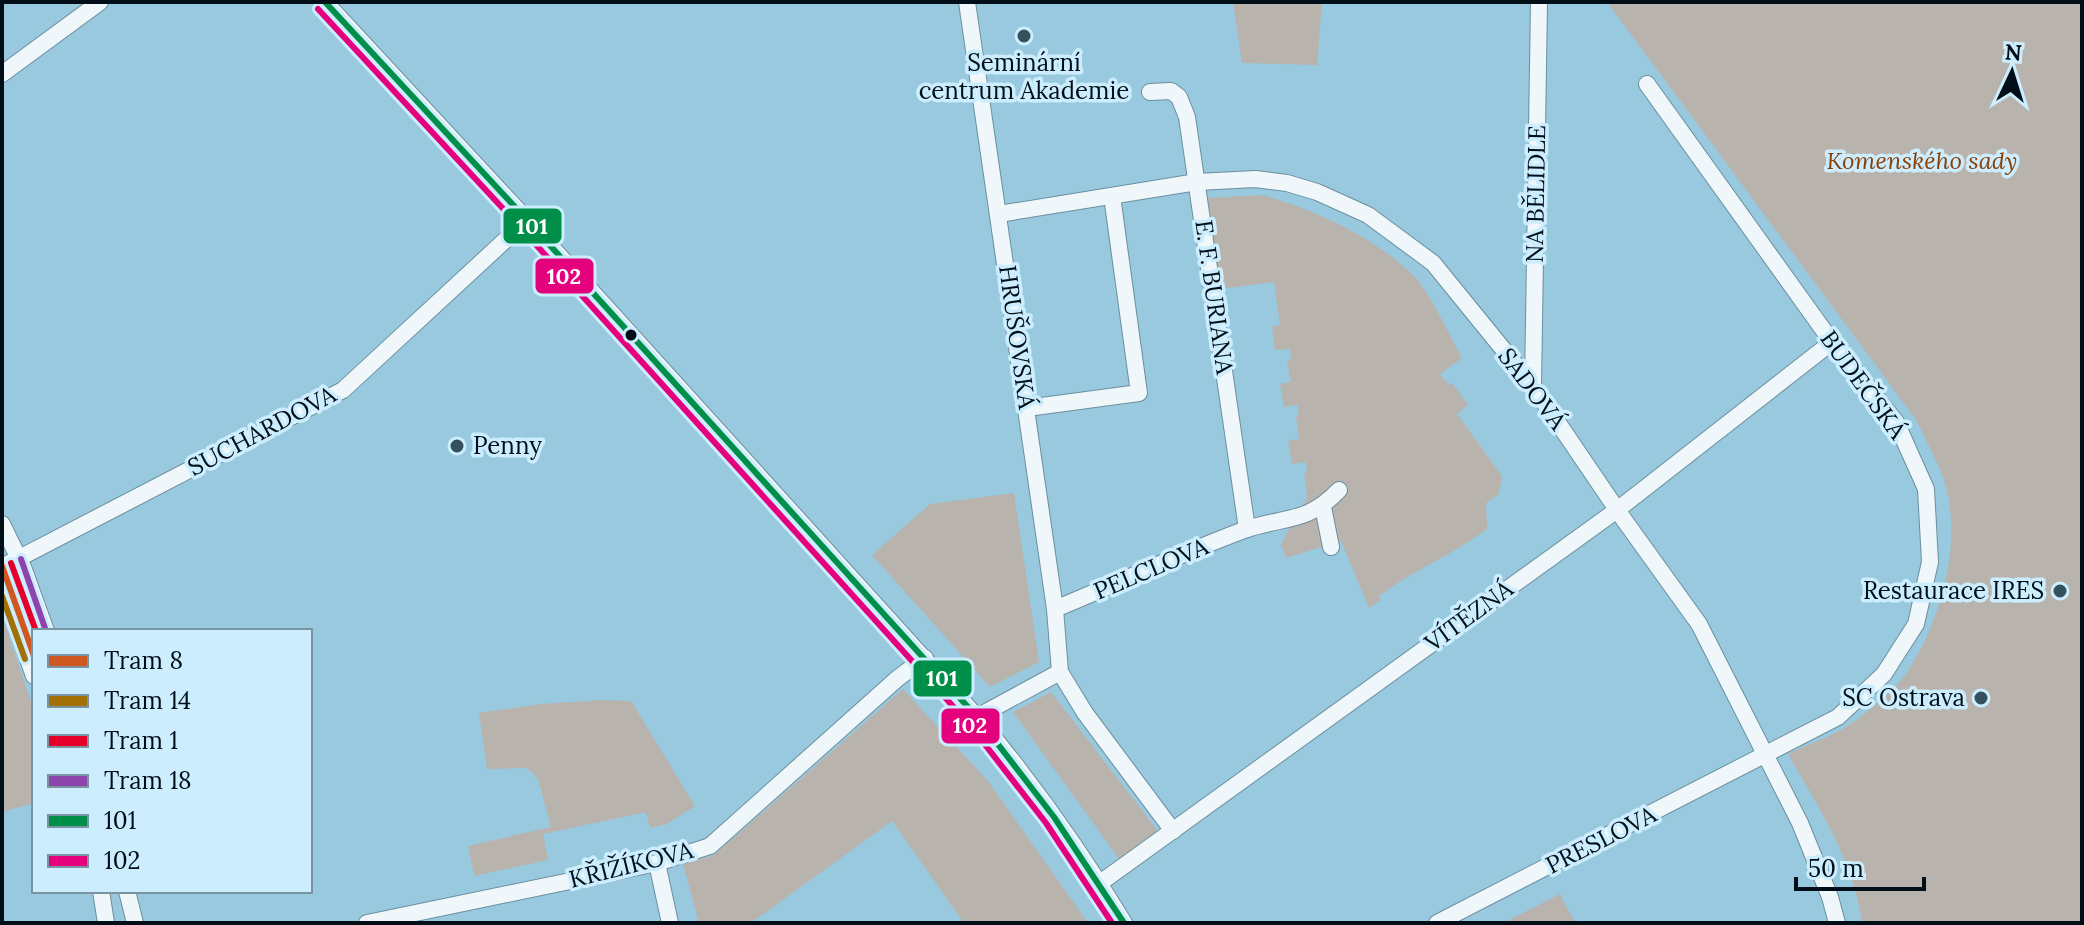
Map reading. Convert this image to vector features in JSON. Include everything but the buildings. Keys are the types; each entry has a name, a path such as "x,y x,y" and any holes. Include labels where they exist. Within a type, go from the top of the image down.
{"street":[{"path":"2,74 100,2"},
{"name":"HRUŠOVSKÁ","path":"967,2 1055,609 1060,672"},
{"name":"NA BĚLIDLE","path":"1533,386 1539,2"},
{"path":"334,5 977,717 1043,801 1124,923"},
{"name":"BUDEČSKÁ","path":"1647,84 1832,342 1896,422 1926,489 1930,562 1916,624 1884,674 1838,717 1764,755"},
{"name":"E. F. BURIANA","path":"1150,92 1171,91 1179,97 1187,117 1247,529"},
{"name":"SADOVÁ","path":"999,214 1197,182 1255,179 1287,183 1317,192 1368,215 1433,263 1533,386 1699,624 1800,823 1830,897 1837,923"},
{"path":"1027,408 1139,393 1112,196"},
{"name":"SUCHARDOVA","path":"2,567 343,390 527,220"},
{"name":"VÍTĚZNÁ","path":"1100,883 1617,510 1832,342"},
{"path":"1247,529 1309,513 1323,507 1339,490"},
{"path":"1323,507 1331,547"},
{"path":"2,524 19,558 45,629"},
{"name":"PELCLOVA","path":"1055,609 1247,529"},
{"path":"2,585 32,670"},
{"name":"KŘIŽÍKOVA","path":"367,923 657,863 710,846 898,678 925,658"},
{"path":"977,717 1060,672 1085,713 1173,831"},
{"name":"PRESLOVA","path":"1437,923 1764,755"},
{"path":"657,863 670,923"},
{"path":"101,893 106,923"},
{"path":"128,893 135,923"}],"green space":[{"path":"1233,2 1322,2 1317,65 1242,63"},
{"name":"Komenského sady","path":"1607,2 2082,2 2082,923 1862,923 1858,900 1843,856 1788,754 1855,721 1891,691 1908,671 1929,632 1944,589 1951,544 1947,490 1917,421"},
{"path":"1263,195 1304,209 1363,237 1398,262 1421,284 1462,358 1440,374 1449,385 1452,383 1468,405 1457,414 1502,476 1499,494 1486,503 1487,529 1392,587 1369,608 1341,541 1286,558 1281,544 1307,497 1306,462 1292,464 1288,441 1299,439 1297,405 1284,407 1280,384 1291,382 1287,360 1291,359 1290,349 1275,350 1272,327 1280,325 1274,282 1220,289 1208,198"},
{"path":"1014,493 1039,662 990,687 872,555 930,504"},
{"path":"2,615 32,704 32,804 2,812"},
{"path":"903,689 988,781 1088,923 964,923 892,821 751,923 699,923 683,864 714,855"},
{"path":"1051,692 1157,830 1119,859 1013,712"},
{"path":"631,701 695,806 667,824 650,828 646,812 543,834 548,860 474,876 468,846 551,827 538,779 527,768 487,769 479,713 541,704"},
{"path":"1560,894 1575,923 1503,923"}],"tram line":[{"name":"18","path":"21,559 45,629"},
{"name":"1","path":"11,563 35,629"},
{"name":"8","path":"2,566 32,650"},
{"name":"14","path":"2,596 25,659"}],"transit line":[{"name":"101","path":"325,2 977,717 1054,817 1124,923"},
{"name":"102","path":"318,9 520,227 969,724 1046,823 1112,923"}],"place":[{"name":"Seminární centrum Akademie","path":"1024,36"},
{"name":"Penny","path":"457,446"},
{"name":"Restaurace IRES","path":"2060,591"},
{"name":"SC Ostrava","path":"1981,698"}]}
